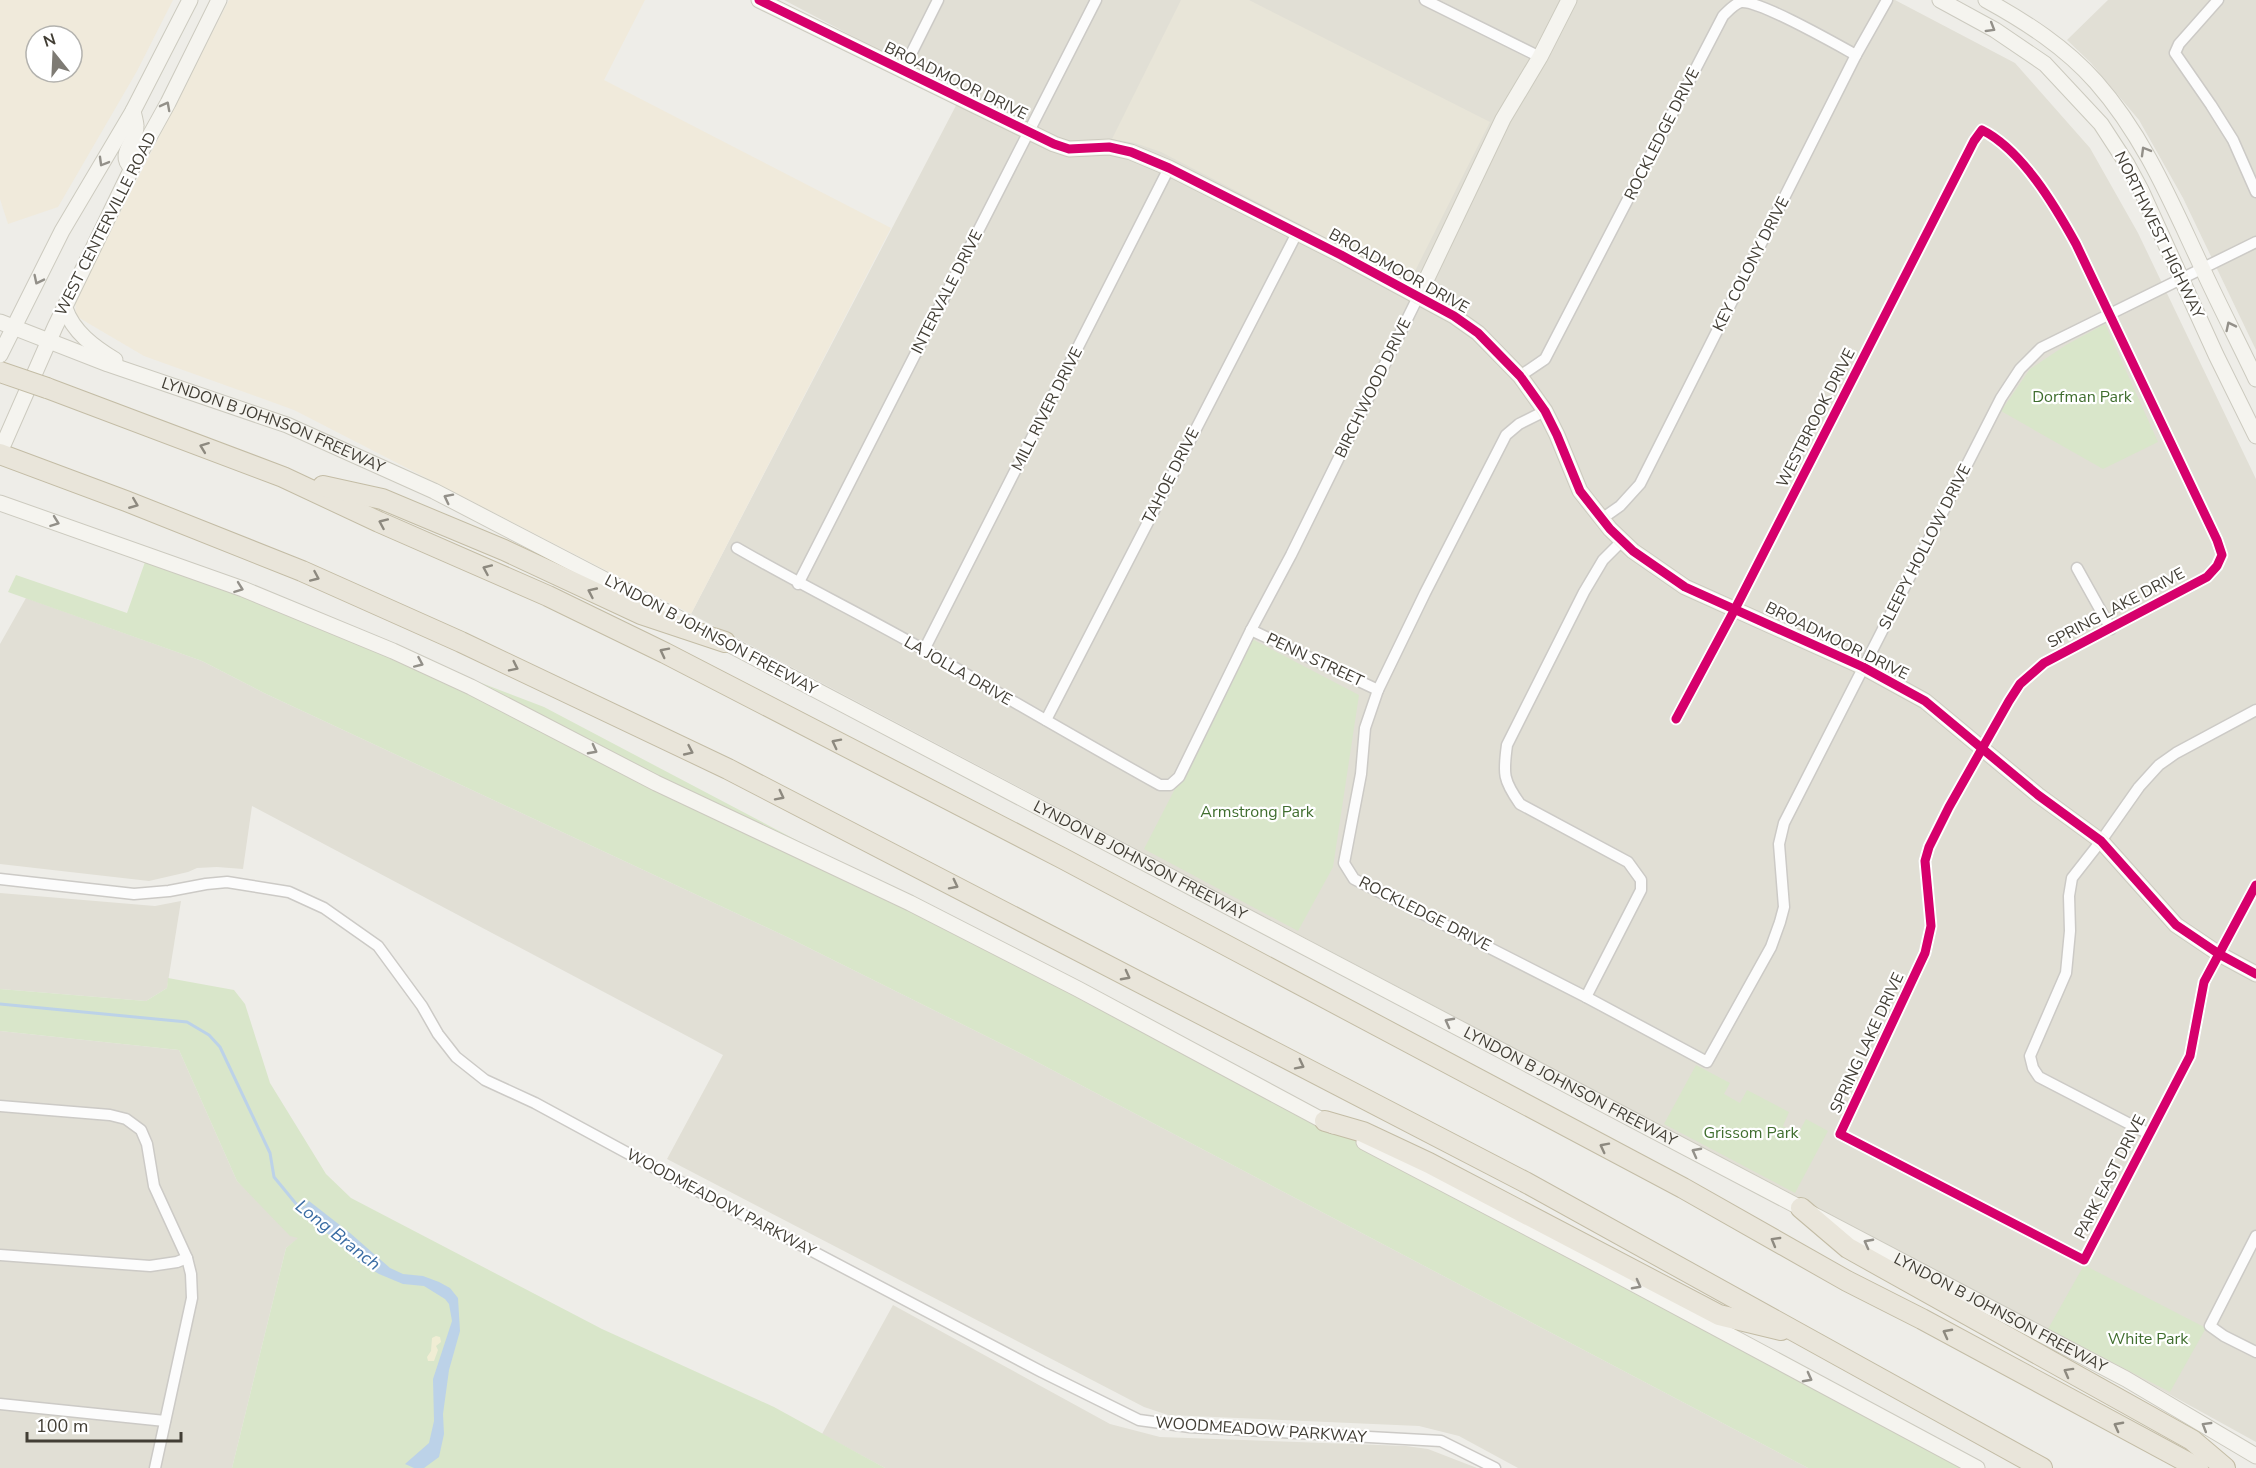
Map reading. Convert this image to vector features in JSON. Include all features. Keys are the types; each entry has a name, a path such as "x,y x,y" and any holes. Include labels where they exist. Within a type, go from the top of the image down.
{"highway":[{"path":"0,372 283,477 548,596 665,653 1062,858 1683,1188 1847,1281 2198,1468"},
{"path":"0,453 302,571 461,642 728,769 1526,1182 2042,1468"},
{"path":"283,477 382,499 504,550 641,614 725,642"},
{"path":"1325,1122 1363,1132 1430,1163 1719,1315 1804,1335"},
{"path":"1801,1208 1848,1248 2192,1440 2225,1468"}],"main road":[{"name":"WEST CENTERVILLE ROAD","path":"0,355 62,231 133,111 190,0"},
{"name":"WEST CENTERVILLE ROAD","path":"0,453 48,341 132,168 168,103 219,0"},
{"name":"BROADMOOR DRIVE","path":"759,0 778,4 902,72 1028,133 1069,149 1109,147 1131,152 1169,168 1454,316 1478,333 1520,376 1545,411 1580,491 1633,551 1669,577 1863,667 1925,701 2038,795 2101,842 2176,925 2219,954 2256,974"},
{"name":"BIRCHWOOD DRIVE","path":"1418,297 1503,119 1540,57 1569,0"},
{"name":"NORTHWEST HIGHWAY","path":"1940,0 1995,30 2045,64 2101,124 2127,164 2256,436"},
{"name":"NORTHWEST HIGHWAY","path":"1986,0 2029,25 2062,49 2095,80 2118,108 2145,149 2162,182 2256,378"},
{"path":"132,168 127,163 126,156 137,129 133,111"},
{"path":"65,308 68,318 81,334 129,370"},
{"name":"LYNDON B JOHNSON FREEWAY","path":"0,322 108,364 287,425 434,491 2126,1378 2256,1456"},
{"path":"0,503 243,589 393,651 471,687 656,783 910,903 1088,994 1977,1468"}],"street":[{"path":"902,72 938,0"},
{"name":"INTERVALE DRIVE","path":"798,584 1096,0"},
{"path":"1425,0 1540,57"},
{"name":"KEY COLONY DRIVE","path":"1603,518 1620,506 1641,484 1856,55 1887,0"},
{"path":"2218,0 2179,44 2175,53 2233,140 2256,192"},
{"name":"ROCKLEDGE DRIVE","path":"1520,376 1545,359 1723,16 1732,7 1742,2 1758,3 1856,55"},
{"name":"SPRING LAKE DRIVE","path":"1840,1134 1925,953 1931,926 1925,861 1929,848 1949,807 2009,701 2028,676 2044,663 2207,577 2217,566 2222,555 2217,540 2076,244 2042,188 2010,151 1992,135 1982,130"},
{"name":"WESTBROOK DRIVE","path":"1676,719 1735,609 1968,151 1982,130"},
{"name":"MILL RIVER DRIVE","path":"924,650 1169,168"},
{"name":"TAHOE DRIVE","path":"1046,720 1297,233"},
{"name":"SLEEPY HOLLOW DRIVE","path":"1707,1062 1771,947 1784,907 1779,844 1784,823 2001,398 2020,369 2041,348 2256,242"},
{"name":"BIRCHWOOD DRIVE","path":"1179,777 1418,297"},
{"name":"ROCKLEDGE DRIVE","path":"1545,411 1519,424 1506,435 1378,690 1365,728 1361,774 1344,863 1354,879 1586,997 1707,1062"},
{"path":"1586,997 1641,890 1641,880 1628,862 1520,804 1508,787 1503,770 1507,745 1584,592 1603,560 1623,540"},
{"name":"LA JOLLA DRIVE","path":"737,548 798,584 924,650 1160,784 1170,784 1179,777"},
{"path":"2077,568 2111,629"},
{"name":"PENN STREET","path":"1251,630 1378,690"},
{"path":"2149,1134 2039,1077 2033,1068 2030,1056 2066,973 2070,931 2069,896 2072,878 2158,765 2256,710"},
{"name":"WOODMEADOW PARKWAY","path":"0,879 134,894 227,882 289,892 324,908 378,946 456,1057 485,1080 536,1103 823,1257 1042,1372 1139,1420 1190,1428 1441,1441 1495,1468"},
{"name":"PARK EAST DRIVE","path":"1840,1134 2084,1260 2190,1056 2205,982 2256,885"},
{"path":"0,1106 110,1115 126,1119 141,1130 147,1144 154,1186 187,1258 191,1274 192,1298 155,1468"},
{"path":"2256,1236 2210,1326 2224,1336 2256,1352"},
{"path":"0,1255 150,1266 187,1258"},
{"path":"0,1404 165,1421"}],"shaded area":[{"path":"0,0 173,0 137,71 58,207 8,224 0,199"},
{"path":"229,0 645,0 604,80 891,228 691,614 294,410 144,356 76,316 75,301"},
{"path":"784,0 1895,0 2015,63 2090,148 2138,233 2256,479 2256,1442 2149,1383 691,614 962,94"},
{"path":"1181,0 1249,0 1490,122 1410,281 1161,152 1135,143 1112,139"},
{"path":"2108,0 2256,0 2256,350 2183,198 2139,120 2091,63 2067,40"},
{"path":"26,598 202,661 264,693 787,937 1020,1053 1808,1468 1518,1468 1459,1436 1419,1426 1168,1415 1144,1407 667,1159 723,1055 252,806 243,869 197,868 149,881 0,864 0,644"},
{"path":"0,893 155,906 181,901 167,988 146,1001 0,989"},
{"path":"0,1031 179,1050 237,1181 299,1238 286,1248 232,1468 0,1468"},
{"path":"893,1305 1110,1424 1160,1437 1406,1446 1428,1449 1477,1468 885,1468 822,1434"}],"green space":[{"name":"Dorfman Park","path":"2105,324 2158,442 2103,469 2001,411 2030,369 2066,345"},
{"path":"145,562 172,564 544,707 1986,1468 1808,1468 1020,1053 787,937 264,693 202,661 8,592 16,575 127,613"},
{"name":"Armstrong Park","path":"1252,639 1359,695 1333,867 1298,931 1144,849"},
{"path":"168,978 234,990 245,1004 270,1083 326,1174 351,1198 602,1329 774,1407 885,1468 232,1468 286,1248 298,1238 290,1236 237,1181 179,1050 0,1031 0,989 146,1001 167,988"},
{"name":"Grissom Park","path":"1696,1065 1730,1083 1724,1094 1740,1103 1747,1090 1789,1112 1783,1126 1798,1134 1806,1119 1828,1131 1795,1193 1664,1124"},
{"name":"White Park","path":"2084,1265 2206,1328 2170,1392 2048,1329"}],"sand":[{"path":"440,1337 441,1342 436,1346 438,1350 434,1361 428,1361 432,1338"}],"water":[{"path":"309,1201 390,1268 403,1274 423,1276 439,1282 450,1288 458,1298 460,1331 449,1370 443,1414 444,1434 439,1457 424,1468 414,1468 405,1464 429,1443 434,1421 433,1379 452,1321 449,1304 424,1286 403,1284 359,1262 328,1234 299,1214"}],"waterway":[{"name":"Long Branch","path":"0,1004 187,1022 209,1035 220,1047 270,1153 274,1177 297,1205 307,1209"}],"cycle path":[{"path":"759,0 1054,144 1069,149 1109,147 1131,152 1169,168 1341,255 1454,316 1478,333 1520,376 1545,411 1580,491 1610,529 1633,551 1685,587 1863,667 1925,701 2038,795 2101,841 2176,925 2219,954 2256,974"},
{"path":"1676,719 1735,609 1974,141 1982,130 1997,139 2024,165 2068,229 2217,540 2222,555 2217,566 2207,577 2044,663 2020,684 1949,807 1929,847 1925,861 1931,926 1925,953 1840,1134 2084,1260 2190,1056 2204,982 2256,885"}]}
